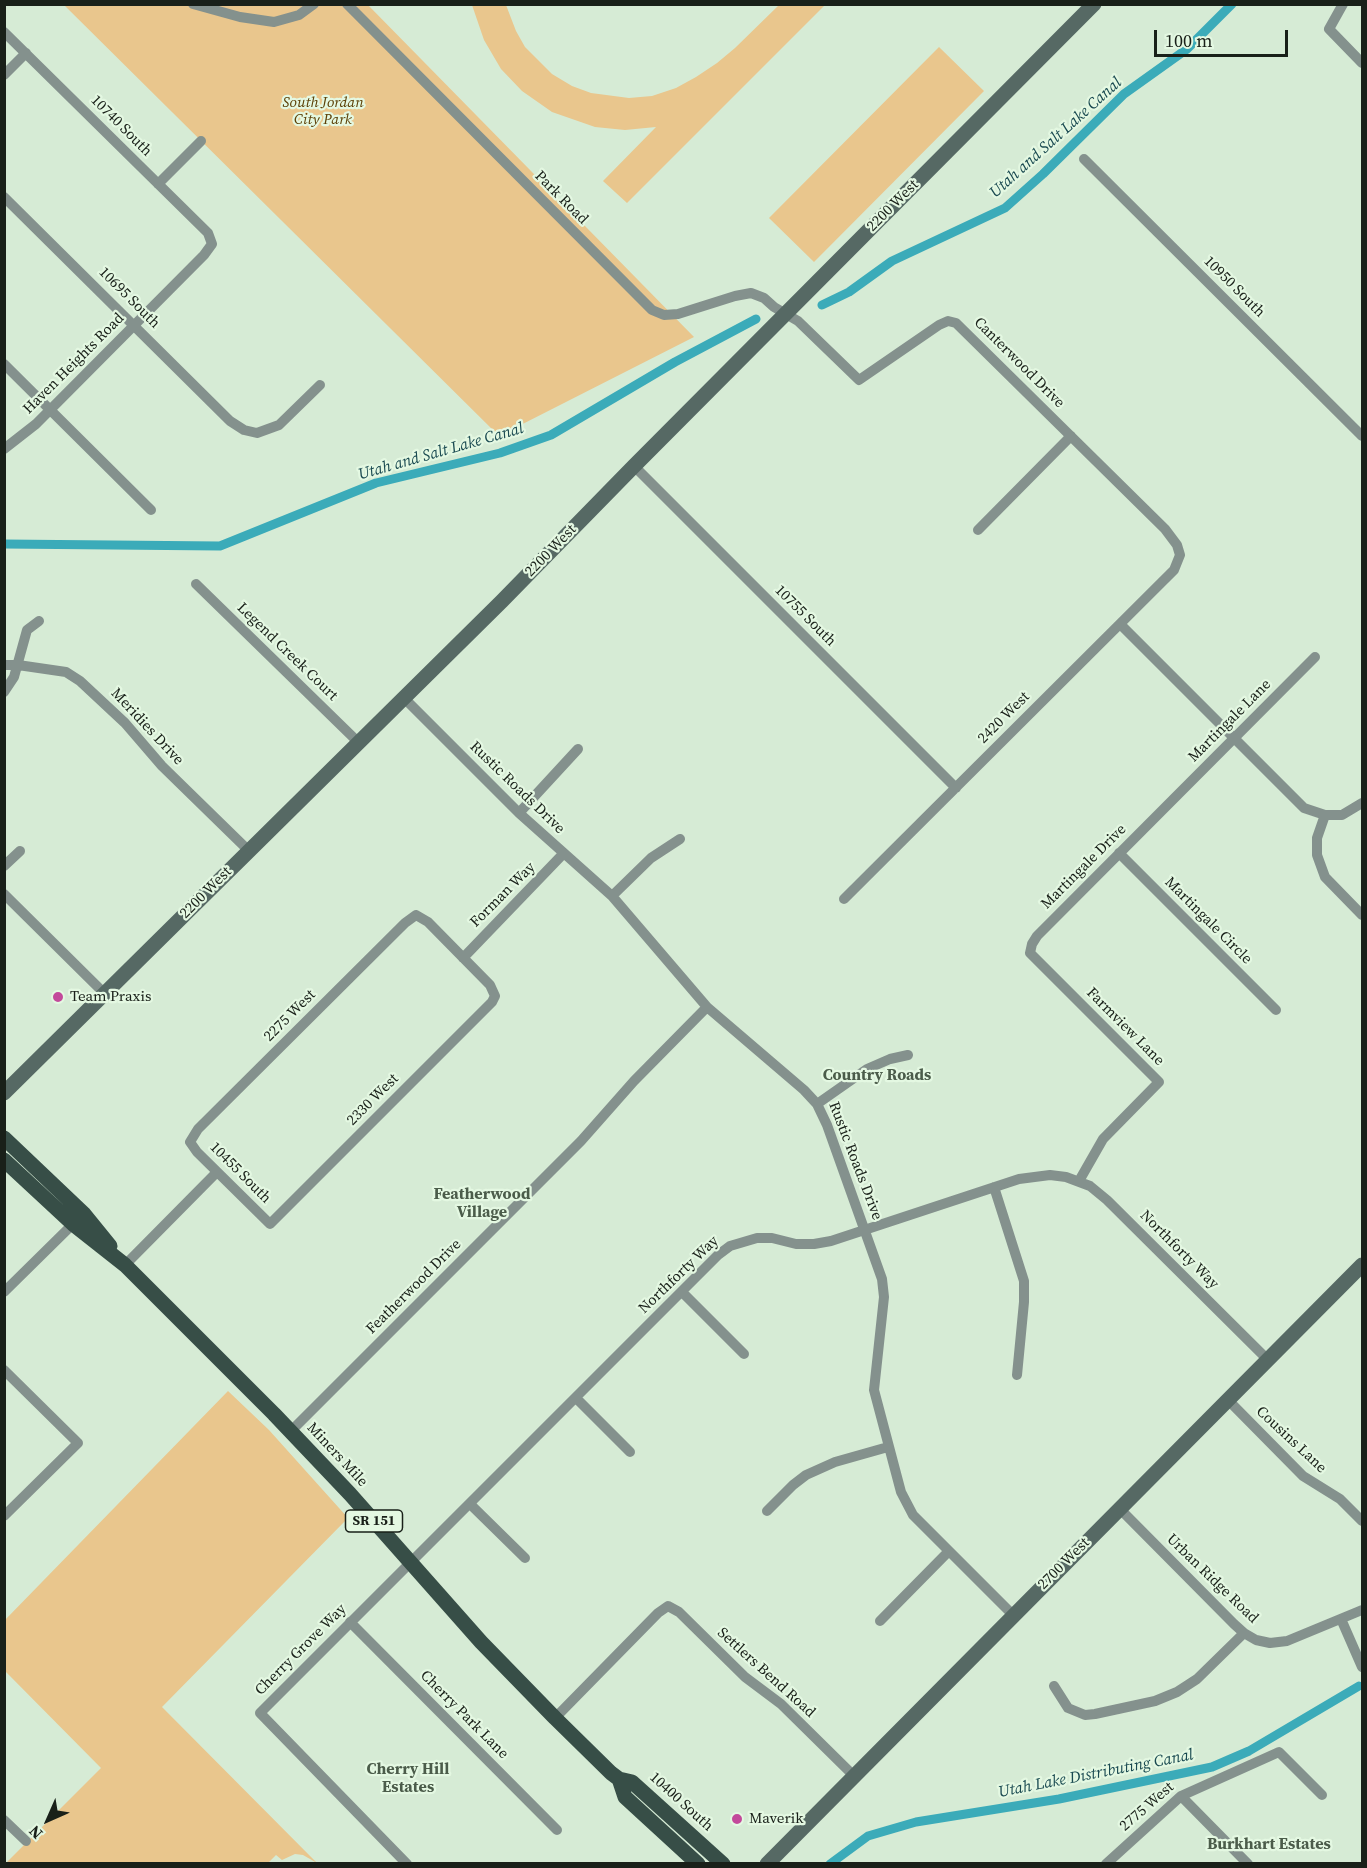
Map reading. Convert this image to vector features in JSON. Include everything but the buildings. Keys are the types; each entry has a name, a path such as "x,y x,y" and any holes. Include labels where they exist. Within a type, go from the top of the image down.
{"main road":[{"name":"SR 151","path":"4,1138 84,1214 125,1265"},
{"name":"Miners Mile","path":"4,1160 72,1224 125,1265 291,1431 481,1642 619,1779"},
{"name":"SR 151","path":"619,1779 625,1797 698,1863"},
{"name":"10400 South","path":"619,1779 632,1782 723,1863"}],"street":[{"path":"193,4 240,17 274,22 298,15 315,4"},
{"name":"Park Road","path":"347,4 652,310 664,315 678,314 751,293 764,298 786,314"},
{"name":"2200 West","path":"4,1093 502,601 1094,4"},
{"path":"1342,4 1329,29 1362,63"},
{"name":"10740 South","path":"4,32 208,233 212,244"},
{"path":"4,75 26,53"},
{"path":"158,184 201,141"},
{"name":"10950 South","path":"1084,159 1362,436"},
{"name":"10695 South","path":"4,197 135,324 230,421 244,430 257,433 279,424 320,385"},
{"name":"Haven Heights Road","path":"4,449 50,409 204,255 212,244"},
{"name":"Canterwood Drive","path":"786,314 798,321 859,380 939,325 948,321 956,323 1165,529 1177,545 1180,555"},
{"path":"4,364 151,510"},
{"path":"978,530 1071,436"},
{"name":"10755 South","path":"634,466 956,788"},
{"name":"2420 West","path":"844,899 1174,570 1180,555"},
{"name":"Legend Creek Court","path":"196,584 358,742"},
{"path":"4,692 14,676 27,630 39,621"},
{"path":"1120,624 1304,808 1325,815 1342,815 1362,803"},
{"name":"Martingale Lane","path":"1166,807 1315,657"},
{"name":"Meridies Drive","path":"4,665 66,672 80,681 125,723 162,766 248,850"},
{"name":"Rustic Roads Drive","path":"404,697 519,813 612,896 707,1007 804,1090 817,1104 866,1229 882,1279 884,1297 874,1390 901,1492 908,1508 1013,1615"},
{"path":"519,813 578,749"},
{"name":"Martingale Drive","path":"1030,953 1037,936 1166,807"},
{"path":"1325,815 1317,838 1317,855 1325,877 1362,915"},
{"path":"612,896 651,858 680,839"},
{"path":"4,866 20,850"},
{"name":"Forman Way","path":"463,958 564,853"},
{"name":"Martingale Circle","path":"1119,853 1276,1010"},
{"path":"4,894 104,993"},
{"name":"2275 West","path":"190,1142 198,1129 405,923 416,915 428,922 463,958"},
{"name":"Farmview Lane","path":"1030,953 1159,1082 1103,1139 1079,1181"},
{"name":"2330 West","path":"270,1224 488,1007 495,996 490,985 463,958"},
{"name":"Featherwood Drive","path":"291,1431 581,1141 634,1081 707,1007"},
{"path":"817,1104 867,1069 890,1059 908,1055"},
{"name":"10455 South","path":"190,1142 270,1224"},
{"path":"125,1265 217,1172"},
{"name":"Northforty Way","path":"410,1562 718,1255 730,1246 743,1241 772,1238 796,1244 814,1244 831,1241 994,1187 1035,1176 1050,1175 1079,1181 1090,1186 1107,1200 1268,1360"},
{"path":"994,1187 1024,1281 1017,1376"},
{"path":"4,1292 72,1224"},
{"name":"2700 West","path":"767,1863 1362,1265"},
{"path":"682,1292 744,1354"},
{"path":"4,1370 78,1443 4,1516"},
{"path":"576,1398 630,1452"},
{"name":"Cousins Lane","path":"1228,1400 1303,1476 1340,1499 1362,1521"},
{"path":"767,1511 794,1485 813,1472 835,1462 888,1447"},
{"path":"470,1504 525,1558"},
{"name":"Urban Ridge Road","path":"1120,1509 1244,1633 1263,1642 1281,1642 1362,1610"},
{"path":"880,1621 949,1551"},
{"name":"Cherry Grove Way","path":"407,1863 260,1713 410,1562"},
{"name":"Settlers Bend Road","path":"555,1718 658,1613 668,1606 680,1612 745,1677 781,1704 853,1775"},
{"path":"1341,1619 1362,1667"},
{"name":"Cherry Park Lane","path":"350,1622 557,1830"},
{"path":"1054,1686 1068,1707 1085,1715 1155,1701 1177,1692 1197,1679 1244,1633"},
{"name":"2775 West","path":"1106,1863 1181,1796 1279,1752 1322,1794"},
{"path":"1181,1796 1248,1863"},
{"path":"4,1820 26,1840"}],"green space":[{"name":"South Jordan City Park","path":"64,5 368,5 694,337 499,436"},
{"path":"472,5 506,5 525,47 552,74 572,86 591,93 629,98 652,96 676,88 696,77 735,48 779,5 825,5 627,203 603,181 656,127 625,130 595,127 552,112 522,91 501,69 484,40"},
{"path":"939,47 984,91 814,262 769,218"},
{"path":"228,1391 269,1430 348,1518 162,1707 317,1863 303,1855 295,1854 282,1860 276,1855 267,1864 6,1863 101,1768 5,1671 4,1621"}],"waterway":[{"name":"Utah and Salt Lake Canal","path":"822,305 849,292 892,261 1005,208 1124,94 1187,49 1232,4"},
{"name":"Utah and Salt Lake Canal","path":"4,544 220,546 376,483 500,453 551,435 675,362 756,319"},
{"name":"Utah Lake Distributing Canal","path":"830,1864 868,1836 916,1822 1059,1799 1212,1767 1249,1751 1359,1686"}],"place":[{"name":"Team Praxis","path":"58,997"},
{"name":"Maverik","path":"737,1819"}],"district":[{"name":"Country Roads","path":"877,1076"},
{"name":"Featherwood Village","path":"482,1204"},
{"name":"Cherry Hill Estates","path":"408,1779"},
{"name":"Burkhart Estates","path":"1269,1845"}]}
